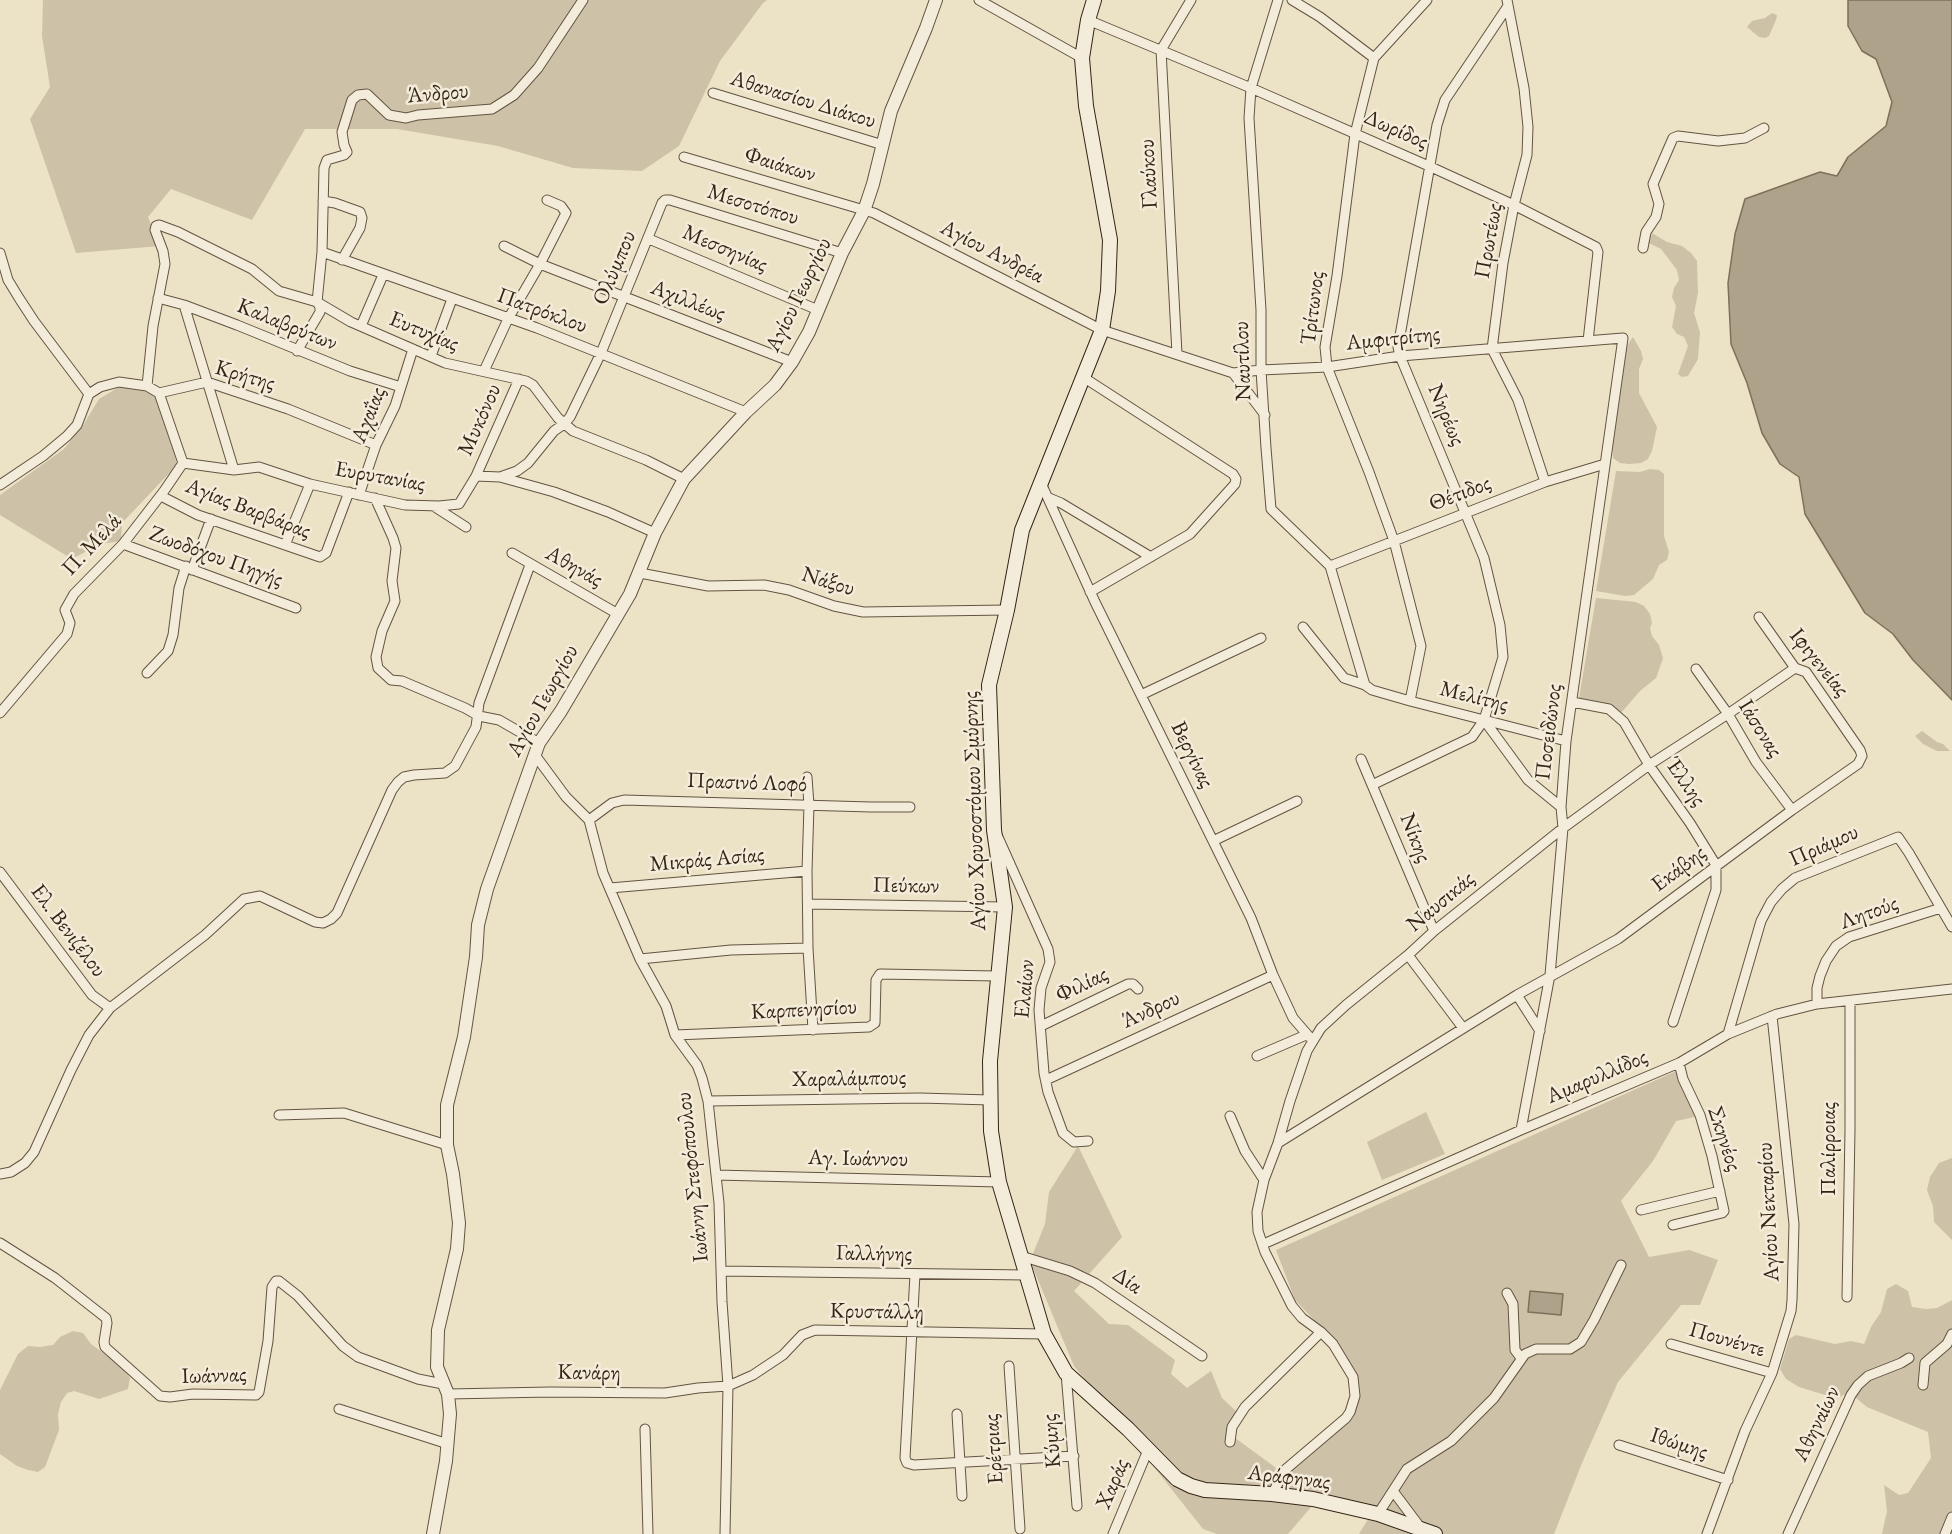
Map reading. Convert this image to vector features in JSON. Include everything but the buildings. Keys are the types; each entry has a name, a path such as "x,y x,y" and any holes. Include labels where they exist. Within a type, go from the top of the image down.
{"main road":[{"name":"Αγίου Χρυσοστόμου Σμύρνης","path":"1094,0 1088,20 1082,58 1087,116 1110,240 1108,291 1102,330 1022,530 1007,610 989,685 993,830 1005,907 990,1061 990,1100 994,1157 999,1182 1044,1334 1066,1372 1128,1428 1148,1450"},
{"name":"Αράφηνας","path":"1148,1450 1181,1482 1195,1488 1313,1499 1378,1514 1428,1532"}],"street":[{"name":"Άνδρου","path":"297,351 318,317 320,307 317,302 322,252 325,163 331,158 346,153 343,127 349,105 355,96 367,94 389,115 406,118 492,109 514,95 538,68 583,0"},
{"name":"Αγίου Γεωργίου","path":"433,1534 448,1444 450,1414 446,1389 437,1367 438,1330 457,1249 459,1223 447,1145 447,1105 464,1037 482,906 537,749 618,614 640,573 655,533 684,479 746,412 775,385 792,362 809,332 842,253 864,211 891,111 936,0"},
{"path":"979,0 1082,58"},
{"path":"1161,50 1191,0"},
{"name":"Ναυτίλου","path":"1278,0 1251,88 1249,118 1261,310 1261,369 1271,509 1330,566"},
{"path":"1292,0 1320,17 1374,58"},
{"name":"Τρίτωνος","path":"1410,701 1421,647 1394,541 1327,367 1325,345 1337,276 1355,134 1374,58 1427,0"},
{"name":"Νηρέως","path":"1372,784 1472,738 1484,720 1504,651 1484,558 1400,357 1398,347 1437,125 1445,100 1507,3"},
{"name":"Πρωτέως","path":"1492,349 1503,263 1514,205 1527,155 1528,127 1518,52 1507,3"},
{"name":"Δωρίδος","path":"1088,20 1431,167 1514,205 1598,248 1588,341"},
{"name":"Γλαύκου","path":"1161,50 1177,354"},
{"name":"Αθανασίου Διάκου","path":"712,93 883,145"},
{"path":"1643,248 1646,232 1656,217 1659,204 1653,186 1673,138 1678,136 1718,141 1745,138 1764,128"},
{"name":"Φαιάκων","path":"684,158 864,211"},
{"path":"484,371 508,319 566,213 561,206 547,200"},
{"name":"Μεσοτόπου","path":"659,211 663,201 670,200 842,253"},
{"path":"323,201 335,202 360,212 362,218 360,228 342,260"},
{"name":"Ολύμπου","path":"500,477 517,471 528,463 554,431 564,424 586,387 659,211"},
{"name":"Αγίου Ανδρέα","path":"864,211 874,213 1102,330"},
{"name":"Ευτυχίας","path":"158,298 165,264 156,226 159,225 252,269 279,291 317,302 335,314 413,349 453,366 519,379 533,385 564,424 573,431 646,460 684,479"},
{"name":"Μεσσηνίας","path":"649,239 818,310"},
{"name":"Αχιλλέως","path":"504,246 540,264 624,298 792,362"},
{"name":"Πατρόκλου","path":"322,252 601,353 746,412"},
{"path":"0,253 8,280 24,306 89,394"},
{"path":"361,326 383,274"},
{"path":"147,386 149,350 158,298"},
{"name":"Καλαβρύτων","path":"158,298 184,305 297,351 401,387"},
{"path":"431,356 452,299"},
{"path":"184,305 234,471"},
{"name":"Αμφιτρίτης","path":"1102,330 1233,373 1261,369 1327,367 1400,357 1623,338"},
{"name":"Ποσειδώνος","path":"1521,1130 1550,975 1563,828 1561,807 1566,741 1623,338"},
{"name":"Αχαΐας","path":"359,495 376,445 391,416 413,349"},
{"path":"1492,349 1518,400 1545,482"},
{"path":"1233,373 1265,415"},
{"path":"1083,377 1235,476 1235,484 1190,534 1090,592"},
{"name":"Μυκόνου","path":"476,476 519,379"},
{"name":"Κρήτης","path":"159,393 207,381 376,445"},
{"path":"0,485 43,456 77,425 89,394 100,387 119,382 147,386 159,393 183,463"},
{"name":"Ευρυτανίας","path":"183,463 234,471 259,467 310,484 405,505 459,504 476,476"},
{"name":"Π. Μελά","path":"0,713 67,633 70,623 65,610 74,594 123,544 183,463"},
{"name":"Θέτιδος","path":"1330,566 1545,482 1605,464"},
{"path":"476,476 500,477 554,492 655,533"},
{"name":"Βεργίνας","path":"1041,483 1090,592 1251,918 1293,1018 1309,1038"},
{"path":"285,545 310,484"},
{"name":"Αγίας Βαρβάρας","path":"160,496 198,515 318,557 325,555 349,492"},
{"path":"375,498 396,548 392,581 395,602 382,631 376,657 378,668 391,680 402,681 479,716 499,720 537,749 566,797 589,820"},
{"path":"1049,498 1151,557"},
{"path":"433,506 466,527"},
{"path":"147,673 168,651 173,634 179,588 211,519"},
{"name":"Ζωοδόχου Πηγής","path":"123,544 296,608"},
{"name":"Αθηνάς","path":"512,554 618,614"},
{"path":"0,1174 11,1172 25,1163 34,1152 70,1070 89,1035 110,1008 205,935 244,899 260,896 270,899 315,922 322,923 337,913 392,790 404,777 414,774 445,773 455,766 476,727 479,703 530,565"},
{"path":"1330,566 1363,682 1369,688"},
{"name":"Νάξου","path":"640,573 708,586 765,585 789,590 834,606 863,612 1007,610"},
{"name":"Ιφιγενείας","path":"1759,617 1795,668 1806,672 1860,750 1862,756 1858,764"},
{"name":"Μελίτης","path":"1303,627 1344,678 1410,701 1566,741"},
{"path":"1141,695 1261,638"},
{"name":"Ναυσικάς","path":"1271,1265 1258,1231 1257,1212 1264,1180 1278,1143 1309,1038 1434,931 1563,828 1648,765 1795,668"},
{"name":"Ιάσονας","path":"1696,669 1728,714 1756,762 1791,810"},
{"name":"Έλλης","path":"1572,702 1609,709 1618,715 1648,765 1690,823 1716,865"},
{"path":"1484,720 1528,780 1561,807"},
{"name":"Νίκης","path":"1361,759 1434,931"},
{"name":"Εκάβης","path":"1278,1143 1550,975 1618,939 1791,810 1858,764"},
{"path":"807,777 809,805 808,948 813,1030"},
{"name":"Πρασινό Λοφό","path":"589,820 612,803 624,800 910,807"},
{"path":"1213,841 1297,801"},
{"name":"Ιωάννη Στεφόπουλου","path":"589,820 603,873 640,959 666,1006 675,1035 697,1065 708,1101 719,1203 722,1302 728,1386 724,1534"},
{"name":"Ελαίων","path":"993,830 1048,949 1050,962 1041,988 1041,1026 1046,1080 1060,1127 1063,1133 1074,1142 1088,1141"},
{"name":"Πριάμου","path":"1728,1034 1761,921 1782,888 1795,878 1898,837 1952,927"},
{"path":"1673,1022 1716,890 1716,865"},
{"name":"Μικράς Ασίας","path":"610,888 807,871"},
{"name":"Ελ. Βενιζέλου","path":"1,876 92,995 110,1008"},
{"name":"Πεύκων","path":"808,904 1005,907"},
{"name":"Λητούς","path":"1817,1004 1820,976 1836,946 1849,937 1941,908"},
{"path":"640,959 731,950 808,948"},
{"path":"1408,955 1463,1028"},
{"name":"Καρπενησίου","path":"675,1035 869,1027 874,1025 876,978 880,974 997,976"},
{"name":"Άνδρου","path":"1046,1080 1273,975"},
{"name":"Φιλίας","path":"1041,1026 1128,984 1133,984 1138,989"},
{"name":"Αμαρυλλίδος","path":"1268,1242 1679,1063 1728,1034 1772,1016 1817,1004 1952,988"},
{"path":"1517,995 1540,1031"},
{"name":"Παλίρροιας","path":"1847,1297 1850,1001"},
{"name":"Αγίου Νεκταρίου","path":"1707,1534 1745,1431 1772,1373 1791,1311 1795,1250 1794,1224 1772,1016"},
{"path":"1257,1056 1309,1038"},
{"name":"Σκηνέος","path":"1673,1225 1722,1214 1724,1207 1700,1115 1683,1079 1679,1063"},
{"name":"Χαραλάμπους","path":"708,1101 920,1098 990,1100"},
{"path":"279,1115 344,1113 447,1145"},
{"path":"1230,1116 1245,1150 1264,1180"},
{"name":"Αγ. Ιωάννου","path":"716,1175 999,1182"},
{"path":"1641,1210 1720,1191"},
{"path":"1258,1231 1268,1242 1271,1251 1271,1265 1297,1312 1333,1344 1353,1377 1355,1388 1354,1404 1350,1412 1332,1431 1286,1469 1272,1494"},
{"name":"Ιωάννας","path":"0,1243 55,1278 106,1317 105,1347 160,1396 256,1395 268,1341 272,1287 276,1281 298,1296 342,1346 358,1357 446,1389"},
{"name":"Δία","path":"1020,1256 1070,1271 1095,1283 1202,1356"},
{"path":"1378,1514 1407,1468 1451,1441 1494,1398 1521,1358 1532,1350 1570,1349 1581,1342 1621,1265"},
{"name":"Γαλλήνης","path":"722,1271 1026,1275"},
{"path":"915,1274 905,1458 909,1464 1074,1456"},
{"path":"1507,1293 1513,1304 1515,1350 1521,1358"},
{"name":"Κρυστάλλη","path":"728,1386 753,1375 783,1355 802,1335 815,1330 1044,1334"},
{"path":"1230,1442 1232,1427 1245,1407 1321,1332"},
{"path":"1923,1385 1925,1363 1947,1344 1952,1334"},
{"name":"Πουνέντε","path":"1671,1344 1772,1373"},
{"name":"Αθηναίων","path":"1788,1534 1851,1395 1868,1376 1908,1358"},
{"name":"Ερέτριας","path":"1009,1366 1020,1529"},
{"name":"Κύμης","path":"1066,1372 1077,1506"},
{"name":"Κανάρη","path":"446,1389 665,1393 728,1386"},
{"path":"339,1409 448,1444"},
{"path":"957,1414 962,1496"},
{"path":"645,1429 648,1534"},
{"name":"Ιθώμης","path":"1619,1445 1728,1480"},
{"name":"Χαράς","path":"1113,1534 1148,1450"},
{"path":"1392,1491 1428,1532"},
{"path":"1945,1534 1952,1517"}],"shaded area":[{"path":"43,0 767,0 720,61 679,146 642,171 573,168 498,146 397,129 305,129 252,220 171,189 148,217 160,246 76,253 30,119 50,87 42,36"},
{"path":"1848,0 1952,0 1952,700 1913,660 1893,634 1865,613 1805,514 1799,477 1780,464 1762,433 1747,383 1731,344 1728,283 1735,234 1745,199 1820,172 1837,176 1848,157 1886,126 1892,102 1876,59 1862,51 1848,26"},
{"path":"1772,13 1777,15 1769,36 1759,37 1747,27 1752,21 1765,18"},
{"path":"1652,233 1667,242 1682,246 1697,261 1698,293 1694,313 1700,332 1698,359 1688,376 1682,377 1678,374 1688,346 1684,337 1677,334 1672,327 1676,306 1672,297 1679,280 1677,270 1661,249 1649,243"},
{"path":"1633,337 1643,359 1639,369 1639,393 1657,427 1648,459 1641,463 1629,464 1620,463 1613,458 1612,443 1625,349"},
{"path":"119,387 144,387 155,396 169,431 177,465 122,523 121,541 100,544 72,559 0,515 0,495 64,449 82,427 99,399"},
{"path":"1650,469 1659,470 1664,474 1664,536 1669,552 1667,560 1659,565 1653,579 1634,595 1625,596 1596,591 1616,471 1640,472"},
{"path":"1596,598 1636,602 1644,606 1650,614 1652,636 1659,645 1663,658 1656,678 1640,691 1621,713 1605,704 1579,698"},
{"path":"1922,731 1950,751 1937,751 1923,744 1915,736"},
{"path":"1683,1068 1699,1116 1676,1121 1653,1161 1621,1201 1649,1257 1689,1250 1718,1260 1700,1305 1681,1305 1618,1382 1554,1534 1359,1534 1375,1508 1318,1499 1288,1534 1217,1534 1203,1529 1074,1366 1030,1261 1045,1224 1049,1192 1078,1146 1122,1237 1074,1291 1109,1324 1128,1325 1175,1360 1171,1374 1187,1388 1211,1371 1222,1398 1237,1412 1227,1432 1283,1473 1355,1412 1357,1382 1333,1340 1295,1300 1276,1250"},
{"path":"1426,1112 1445,1154 1382,1180 1367,1142"},
{"path":"1952,1158 1952,1240 1934,1222 1933,1206 1927,1190 1930,1177 1939,1163"},
{"path":"1896,1284 1908,1291 1912,1307 1937,1308 1952,1300 1952,1534 1882,1534 1887,1511 1884,1485 1899,1495 1908,1493 1931,1458 1928,1432 1867,1407 1856,1398 1843,1395 1838,1399 1799,1387 1786,1379 1780,1369 1789,1339 1796,1335 1835,1344 1851,1341 1864,1344 1881,1312 1887,1289"},
{"path":"1530,1291 1563,1294 1561,1315 1528,1312"},
{"path":"73,1331 83,1333 91,1344 121,1366 130,1378 128,1389 99,1399 74,1391 67,1393 61,1402 58,1414 59,1430 45,1467 38,1472 17,1466 0,1454 0,1390 18,1354 28,1346 53,1345 60,1337"}]}
